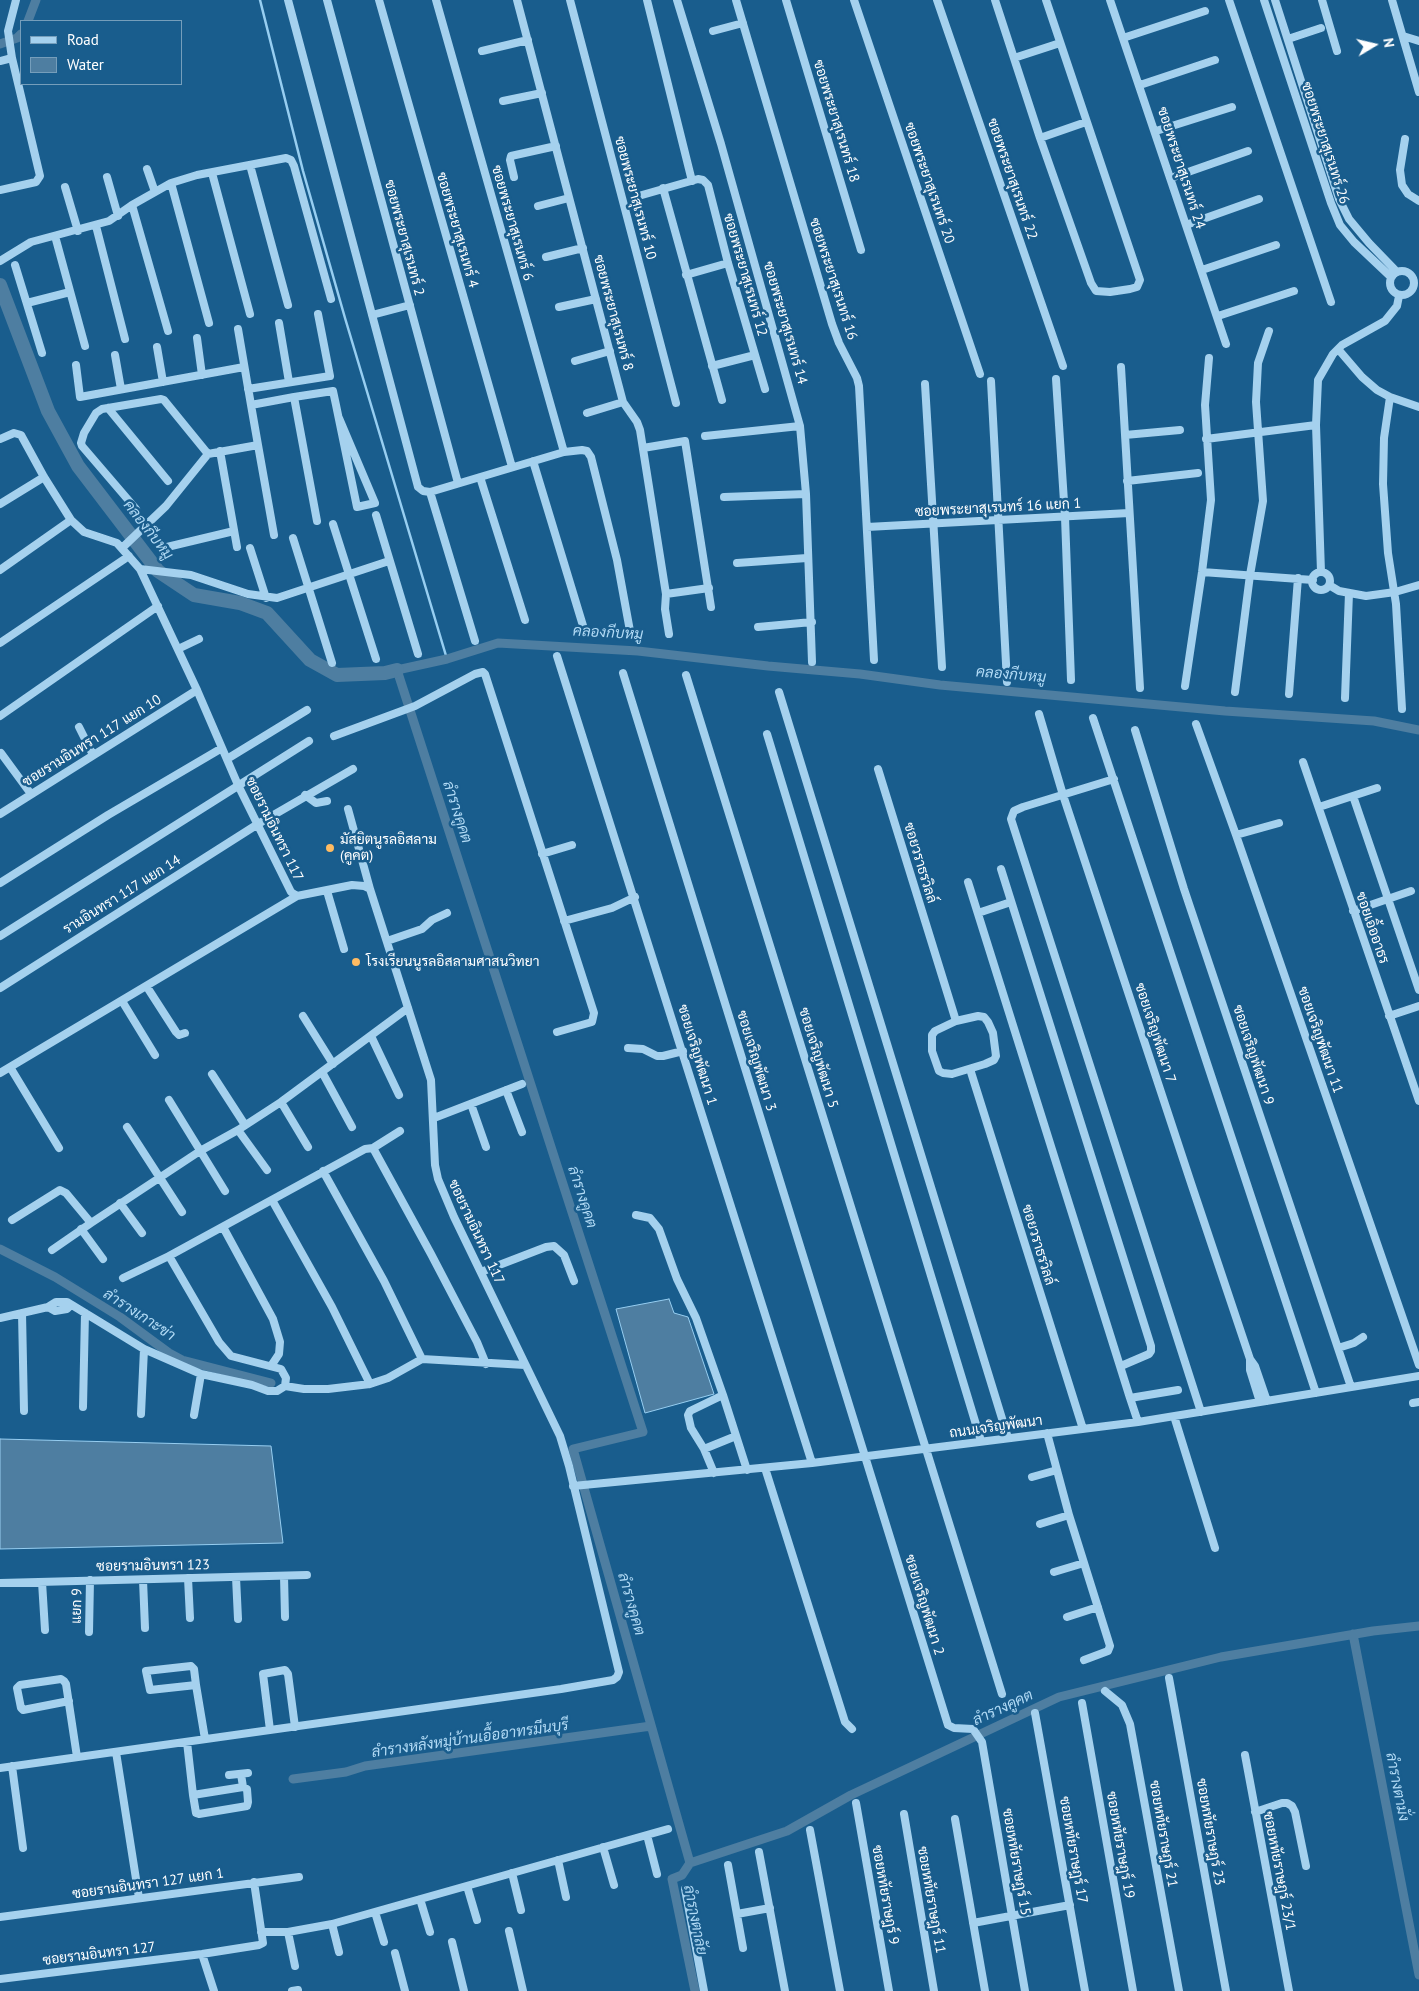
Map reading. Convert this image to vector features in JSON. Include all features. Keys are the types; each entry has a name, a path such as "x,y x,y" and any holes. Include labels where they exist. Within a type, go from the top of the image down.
{"street":[{"path":"0,190 36,182 40,178 10,49 8,31 16,0"},
{"path":"288,0 418,487 423,491 430,492 533,460 564,452 587,451 591,456 618,560 630,631"},
{"name":"ซอยพระยาสุเรนทร์ 2","path":"327,0 458,482"},
{"name":"ซอยพระยาสุเรนทร์ 4","path":"379,0 512,467"},
{"name":"ซอยพระยาสุเรนทร์ 6","path":"436,0 564,452"},
{"name":"ซอยพระยาสุเรนทร์ 8","path":"517,0 623,402 637,422 643,448 666,594 665,609 669,634"},
{"name":"ซอยพระยาสุเรนทร์ 10","path":"570,0 676,403"},
{"path":"642,195 692,181 647,0"},
{"name":"ซอยพระยาสุเรนทร์ 14","path":"676,0 721,144 800,426 806,494 812,662"},
{"name":"ซอยพระยาสุเรนทร์ 16","path":"736,0 832,324 839,343 857,378 874,660"},
{"name":"ซอยพระยาสุเรนทร์ 18","path":"786,0 861,250"},
{"name":"ซอยพระยาสุเรนทร์ 20","path":"854,0 980,374"},
{"name":"ซอยพระยาสุเรนทร์ 22","path":"937,0 1063,366"},
{"path":"995,0 1040,138 1091,283 1096,290 1110,292 1130,290 1137,287 1140,280 1046,0"},
{"name":"ซอยพระยาสุเรนทร์ 24","path":"1110,0 1156,131 1226,344"},
{"path":"1229,0 1331,302"},
{"name":"ซอยพระยาสุเรนทร์ 26","path":"1264,0 1340,226 1354,242 1394,275"},
{"name":"ซอยพระยาสุเรนทร์ 26","path":"1275,0 1339,200 1349,219 1394,275"},
{"path":"1322,0 1337,50"},
{"path":"1392,0 1419,92"},
{"path":"1123,38 1205,11"},
{"path":"713,31 743,23"},
{"path":"1288,39 1320,28"},
{"path":"1403,36 1419,41"},
{"path":"482,51 528,40"},
{"path":"1014,58 1060,43"},
{"path":"0,61 12,58"},
{"path":"1140,86 1215,60"},
{"path":"1285,63 1294,60"},
{"path":"502,101 542,93"},
{"path":"1156,131 1232,107"},
{"path":"1040,138 1086,122"},
{"path":"1405,139 1400,170 1402,185 1408,194 1419,201"},
{"path":"514,177 510,160 511,156 556,146"},
{"path":"1170,178 1248,151"},
{"path":"2,259 31,242 96,226 118,216 132,205 171,183 197,175 286,158 294,166 331,299"},
{"path":"250,165 288,305"},
{"path":"147,169 155,192"},
{"path":"212,173 250,314"},
{"path":"107,177 118,216"},
{"name":"ซอยพระยาสุเรนทร์ 12","path":"692,181 702,180 708,185 728,263 765,389"},
{"path":"171,183 209,323"},
{"path":"65,187 78,231"},
{"path":"663,188 722,400"},
{"path":"538,206 570,198"},
{"path":"1186,225 1259,199"},
{"path":"132,205 168,331"},
{"path":"96,226 125,339"},
{"path":"55,236 85,346"},
{"path":"1202,270 1276,245"},
{"path":"546,257 583,248"},
{"path":"686,275 728,263"},
{"path":"15,265 42,353"},
{"name":"ซอยพระยาสุเรนทร์ 26","path":"1408,272 1417,279 1414,288 1408,295 1399,296 1391,288 1394,275 1408,272"},
{"path":"1218,316 1294,291"},
{"path":"27,303 70,292"},
{"path":"1320,572 1316,425 1318,380 1325,365 1338,349 1385,321 1397,306 1399,296"},
{"path":"559,307 596,300"},
{"path":"372,315 410,305"},
{"path":"248,389 330,376 318,314"},
{"path":"279,323 289,382"},
{"path":"238,329 274,535"},
{"path":"1235,692 1250,575 1263,501 1256,402 1258,363 1269,331"},
{"path":"196,338 202,375"},
{"path":"156,347 163,382"},
{"path":"1338,349 1362,378 1390,397 1419,407"},
{"path":"575,360 610,351"},
{"path":"115,354 121,389"},
{"path":"712,366 755,355"},
{"path":"1185,686 1211,500 1206,439 1209,358"},
{"path":"76,365 80,397 244,367"},
{"path":"1120,367 1140,688"},
{"path":"1056,379 1065,516 1071,680"},
{"path":"991,381 1007,682"},
{"path":"925,384 942,667"},
{"path":"251,405 334,391 338,418 357,507 375,503 338,418"},
{"path":"294,397 317,521"},
{"path":"1390,397 1384,438 1383,484 1388,553 1395,592 1402,709"},
{"path":"136,509 82,446 84,433 96,413 108,408 161,398 208,454"},
{"path":"587,413 623,402"},
{"path":"108,408 168,481"},
{"path":"1206,439 1316,425"},
{"path":"705,436 800,426"},
{"path":"1125,435 1180,430"},
{"name":"ซอยรามอินทรา 117","path":"0,440 14,433 21,435 71,520 84,532 116,543 140,569 197,690 238,786 291,892 297,896 359,885 370,889 431,1080 435,1165 438,1179 560,1436 581,1485 619,1667 617,1677 604,1683 561,1690 295,1727"},
{"path":"643,448 685,441 711,607"},
{"path":"122,548 147,526 190,479 208,454 258,444"},
{"path":"220,451 237,547"},
{"path":"533,460 584,629"},
{"path":"1127,481 1198,473"},
{"path":"0,504 44,477"},
{"path":"480,477 525,620"},
{"path":"430,492 475,641"},
{"path":"724,497 806,494"},
{"name":"ซอยพระยาสุเรนทร์ 16 แยก 1","path":"867,527 1129,512"},
{"path":"376,515 418,654"},
{"path":"0,570 71,520"},
{"path":"333,524 376,659"},
{"path":"167,547 234,530"},
{"path":"292,538 332,663"},
{"path":"250,548 266,598"},
{"path":"0,643 130,556"},
{"path":"737,563 807,558"},
{"path":"140,569 190,575 248,594 266,598 277,598 390,561"},
{"path":"1202,572 1312,580"},
{"path":"1312,580 1320,572"},
{"path":"1320,572 1327,575 1329,585"},
{"path":"1289,694 1298,578"},
{"path":"1312,580 1317,589 1324,589 1329,585"},
{"path":"1329,585 1339,591 1366,596 1395,592 1419,585"},
{"path":"666,594 709,588"},
{"path":"1345,698 1349,593"},
{"path":"0,716 158,606"},
{"path":"758,627 812,622"},
{"path":"178,649 199,639"},
{"name":"ซอยเจริญพัฒนา 1","path":"558,656 812,1463"},
{"path":"334,736 415,706 475,674 483,672 485,674 591,1001 594,1018 592,1022 557,1032"},
{"name":"ซอยเจริญพัฒนา 3","path":"622,673 865,1456"},
{"name":"ซอยเจริญพัฒนา 5","path":"686,675 1002,1694"},
{"name":"ซอยรามอินทรา 117 แยก 10","path":"0,814 197,690"},
{"path":"779,692 1008,1438"},
{"path":"227,759 307,710"},
{"name":"ซอยเจริญพัฒนา 7","path":"1039,714 1063,795 1250,1358 1255,1366 1264,1401"},
{"path":"1093,718 1316,1393"},
{"name":"ซอยเจริญพัฒนา 11","path":"1196,724 1419,1365"},
{"path":"79,727 93,755"},
{"name":"ซอยเจริญพัฒนา 9","path":"1135,730 1182,881 1351,1387"},
{"path":"767,734 980,1442"},
{"path":"0,936 309,741"},
{"path":"0,883 108,815 222,748"},
{"path":"1,753 31,794"},
{"name":"ซอยเอิ้ออาธร","path":"1304,762 1419,1101"},
{"name":"รามอินทรา 117 แยก 14","path":"0,988 258,824 352,768"},
{"name":"ซอยวราธรวิลล์","path":"878,769 956,1021"},
{"path":"1114,779 1023,807 1014,811 1011,819 1202,1412"},
{"path":"1318,807 1377,788"},
{"path":"305,795 316,803 327,801"},
{"path":"1353,796 1419,990"},
{"path":"348,809 370,889"},
{"path":"1236,835 1279,823"},
{"path":"542,854 572,845"},
{"path":"1001,869 1151,1346 1152,1351 1149,1354 1120,1366"},
{"path":"968,882 1138,1422"},
{"path":"327,891 344,949"},
{"path":"1353,911 1411,891"},
{"path":"0,1073 297,896"},
{"path":"564,921 612,908 635,897"},
{"path":"978,913 1012,902"},
{"path":"386,941 422,929 432,920 447,913"},
{"path":"147,987 176,1032 179,1035 185,1033"},
{"path":"122,1001 155,1055"},
{"path":"1389,1016 1419,1006"},
{"path":"52,1250 120,1202 200,1150 242,1128 281,1102 408,1008"},
{"path":"303,1016 333,1064"},
{"path":"978,1016 984,1017 993,1033 996,1056 994,1060 947,1075 939,1071 932,1051 931,1040 935,1031 956,1021 978,1016"},
{"path":"371,1036 399,1094"},
{"path":"628,1048 643,1049 657,1056 683,1052"},
{"path":"10,1067 58,1148"},
{"name":"ซอยวราธรวิลล์","path":"970,1069 1083,1429"},
{"path":"322,1072 352,1127"},
{"path":"212,1074 267,1170"},
{"path":"434,1118 522,1084"},
{"path":"506,1090 522,1132"},
{"path":"169,1100 225,1192"},
{"path":"281,1102 308,1147"},
{"path":"471,1104 486,1146"},
{"path":"127,1127 182,1212"},
{"path":"123,1278 169,1256 365,1149 373,1148 400,1131"},
{"path":"373,1148 436,1263 477,1342 486,1364"},
{"path":"323,1171 384,1281 422,1359"},
{"path":"12,1220 60,1190 66,1193 90,1223"},
{"path":"272,1200 332,1306 370,1384"},
{"path":"120,1202 142,1233"},
{"path":"636,1215 650,1218 659,1228 674,1272 696,1318 747,1470"},
{"path":"223,1227 273,1319 280,1342 279,1354 271,1366"},
{"path":"81,1229 103,1259"},
{"path":"481,1272 546,1247 554,1246 564,1255 574,1281"},
{"path":"169,1256 219,1342 231,1356 281,1369 286,1378 285,1386"},
{"path":"0,1318 48,1307 55,1311 67,1309 71,1305 144,1349 200,1374 252,1385 268,1391 277,1391 285,1386 320,1389 370,1384 388,1378 422,1359 525,1365"},
{"path":"22,1312 24,1411"},
{"path":"82,1407 85,1313"},
{"path":"1338,1348 1354,1343 1363,1337"},
{"path":"141,1414 144,1349"},
{"path":"194,1415 200,1374"},
{"name":"ถนนเจริญพัฒนา","path":"581,1485 812,1463 1138,1422 1419,1376"},
{"path":"1130,1398 1178,1390"},
{"path":"714,1473 704,1448 691,1428 688,1415 690,1411 723,1395"},
{"path":"1174,1416 1214,1548"},
{"path":"1047,1433 1110,1646 1110,1650 1084,1660"},
{"path":"704,1448 736,1436"},
{"name":"ซอยเจริญพัฒนา 2","path":"865,1456 948,1725 954,1728 974,1729 981,1738"},
{"path":"765,1468 845,1722 852,1729"},
{"path":"1032,1477 1057,1470"},
{"path":"1040,1524 1070,1515"},
{"path":"1054,1572 1084,1563"},
{"name":"ซอยรามอินทรา 123","path":"0,1583 307,1575"},
{"path":"284,1576 284,1617"},
{"path":"236,1577 238,1619"},
{"path":"188,1578 190,1618"},
{"name":"แยก 9","path":"89,1632 90,1580"},
{"path":"143,1580 145,1628"},
{"path":"42,1582 45,1630"},
{"path":"1067,1617 1098,1607"},
{"path":"196,1685 150,1690 146,1671 192,1666 196,1685 205,1739"},
{"path":"0,1768 295,1727 287,1671 266,1672 263,1676 270,1730"},
{"name":"ซอยหทัยราษฎร์ 23","path":"1169,1678 1226,1991"},
{"path":"69,1701 24,1710 21,1708 18,1688 20,1685 61,1679 66,1684 69,1701 77,1757"},
{"name":"ซอยหทัยราษฎร์ 21","path":"1105,1691 1122,1705 1130,1724 1179,1991"},
{"name":"ซอยหทัยราษฎร์ 19","path":"1082,1703 1133,1991"},
{"name":"ซอยหทัยราษฎร์ 17","path":"1035,1713 1085,1991"},
{"name":"ซอยหทัยราษฎร์ 15","path":"981,1738 1025,1991"},
{"path":"186,1742 193,1795 195,1810 199,1814 247,1806 248,1802 247,1789 243,1787 193,1795"},
{"path":"116,1752 139,1898"},
{"name":"ซอยหทัยราษฎร์ 23/1","path":"1244,1755 1289,1991"},
{"path":"12,1766 23,1848"},
{"path":"229,1775 245,1774 243,1787"},
{"name":"ซอยหทัยราษฎร์ 9","path":"856,1803 889,1991"},
{"path":"1255,1812 1282,1803 1292,1806 1296,1812 1306,1866"},
{"name":"ซอยหทัยราษฎร์ 11","path":"904,1814 934,1991"},
{"path":"955,1820 985,1991"},
{"path":"254,1882 262,1932 288,1932 332,1924 668,1829"},
{"path":"810,1830 840,1991"},
{"path":"647,1835 657,1874"},
{"path":"603,1847 614,1886"},
{"path":"759,1852 785,1991"},
{"path":"558,1860 566,1897"},
{"path":"728,1865 743,1948"},
{"path":"512,1873 521,1910"},
{"name":"ซอยรามอินทรา 127 แยก 1","path":"0,1917 299,1877"},
{"path":"467,1886 477,1920"},
{"path":"685,1889 704,1991"},
{"path":"420,1899 430,1932"},
{"path":"973,1923 1070,1906"},
{"path":"737,1914 770,1908"},
{"path":"376,1912 384,1942"},
{"path":"332,1924 339,1952"},
{"path":"509,1930 523,1991"},
{"name":"ซอยรามอินทรา 127","path":"0,1978 202,1954 258,1945 263,1943 262,1932"},
{"path":"288,1932 295,1966"},
{"path":"452,1942 464,1991"},
{"path":"395,1953 405,1991"},
{"path":"202,1954 214,1991"}],"water":[{"path":"669,1299 674,1313 688,1317 714,1394 645,1413 616,1309"},
{"path":"0,1439 271,1446 283,1543 0,1549"}],"waterway":[{"path":"28,20 36,0"},
{"path":"260,0 303,171 447,659"},
{"path":"0,44 17,38 20,35"},
{"name":"คลองกีบหมู","path":"0,285 48,411 78,466 158,571 194,595 240,603 267,613 310,660 337,675 385,673 397,670"},
{"name":"ลำรางคูคต","path":"1419,730 1374,721 1225,711 940,685 860,674 768,666 638,651 498,643 447,659 397,670 643,1432 573,1449 690,1863 787,1831 851,1795 1059,1697 1221,1657 1373,1631 1419,1626"},
{"name":"ลำรางเกาะข่า","path":"0,1249 55,1277 120,1317 169,1353 182,1360 271,1383"},
{"name":"ลำรางตามั่ง","path":"1353,1634 1419,1975"},
{"name":"ลำรางหลังหมู่บ้านเอื้ออาทรมีนบุรี","path":"293,1779 346,1772 365,1766 651,1726"},
{"name":"ลำรางตาลัย","path":"690,1863 682,1875 672,1879 695,1991"}],"place":[{"name":"มัสยิตนูรลอิสลาม (คูคต)","path":"330,848"},
{"name":"โรงเรียนนูรลอิสลามศาสนวิทยา","path":"356,962"}]}
